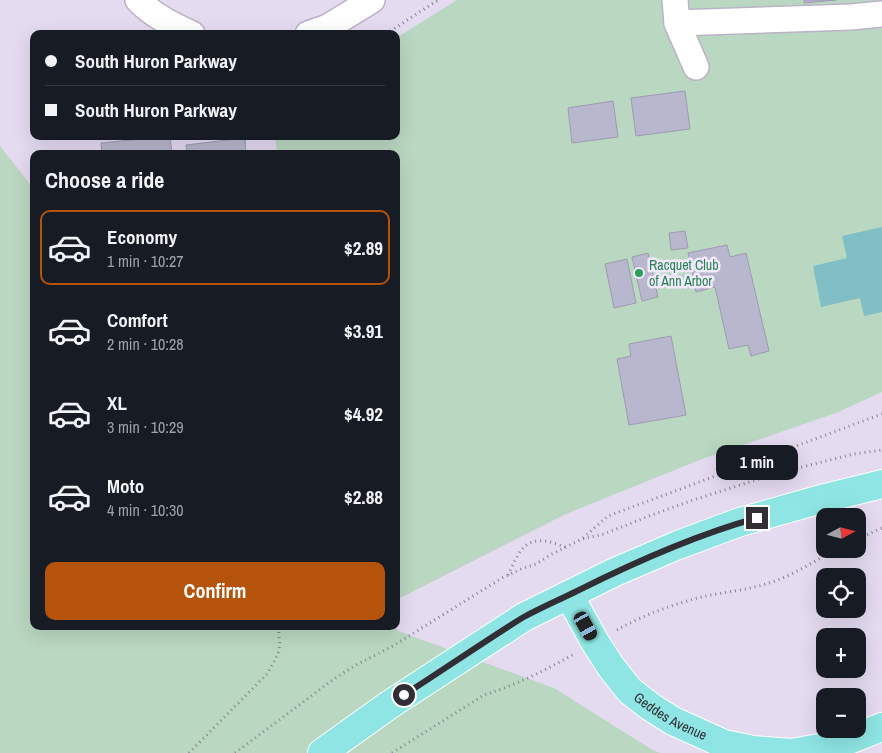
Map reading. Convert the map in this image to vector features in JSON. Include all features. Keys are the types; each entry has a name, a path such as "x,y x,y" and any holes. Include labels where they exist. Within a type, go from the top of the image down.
{"main road":[{"path":"322,753 389,705 524,617 615,572 678,545 740,522 882,484"},
{"name":"Geddes Avenue","path":"569,595 606,658 630,691 673,721 716,741 753,750 792,753 836,745 882,728"}],"street":[{"path":"138,0 144,7 183,30"},
{"path":"319,30 328,27 372,0"},
{"path":"696,67 676,12 882,14"}],"path":[{"path":"392,30 438,0"},
{"path":"582,539 608,516 882,414"},
{"path":"235,753 334,679 356,665 393,646 508,576 536,564 582,539 604,534 745,482 854,454 882,450"},
{"path":"866,535 882,528"},
{"path":"508,576 520,551 526,545 538,541 566,547"},
{"path":"632,622 686,601 766,584 790,575 821,558"},
{"path":"189,753 267,674 278,654 280,644 278,630"},
{"path":"392,753 484,695 500,690 573,655"}],"shaded area":[{"name":"Racquet Club of Ann Arbor","path":"457,0 882,0 882,392 836,413 702,459 566,514 400,598 400,150 277,150 275,140 400,140 400,36"},
{"path":"0,146 30,184 30,630 398,630 554,688 660,753 0,753"},
{"path":"882,227 882,312 864,316 860,298 821,307 813,266 847,258 842,236"}],"building":[{"path":"804,0 836,0 804,3"},
{"path":"685,91 690,129 636,136 631,98"},
{"path":"613,101 618,137 572,143 568,108"},
{"path":"131,140 170,140 172,150 102,150 101,143"},
{"path":"245,140 246,150 187,150 186,145"},
{"path":"685,231 688,248 671,250 669,233"},
{"path":"727,245 730,257 746,253 769,351 751,356 748,345 729,349 715,287 696,292 688,253"},
{"path":"648,253 658,297 642,301 632,257"},
{"path":"627,259 636,303 614,308 605,264"},
{"path":"671,336 686,415 629,425 617,359 631,356 629,344"}],"place":[{"name":"Racquet Club of Ann Arbor","path":"639,273"}],"route":[{"path":"404,695 524,617 630,565 740,522 757,518"}]}
